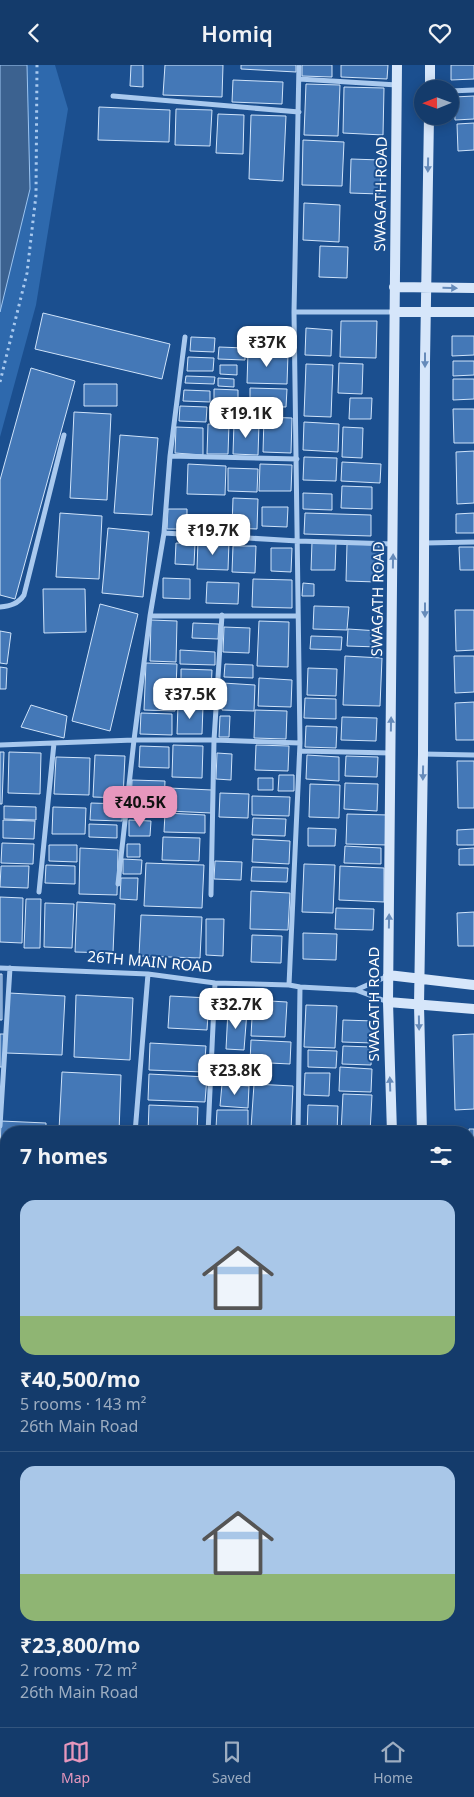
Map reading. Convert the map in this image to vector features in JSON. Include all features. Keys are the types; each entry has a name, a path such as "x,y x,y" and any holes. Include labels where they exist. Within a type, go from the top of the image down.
{"main road":[{"name":"SWAGATH ROAD","path":"392,1126 388,975 397,65"},
{"path":"430,65 430,80"},
{"path":"422,1126 419,1005 429,125"},
{"path":"394,287 474,288"},
{"path":"394,311 474,312"},
{"path":"388,975 474,985"},
{"name":"26TH MAIN ROAD","path":"388,1002 474,1009"}],"street":[{"path":"289,985 300,751 294,312 299,65"},
{"path":"299,79 397,85"},
{"path":"459,91 474,90"},
{"path":"113,96 299,111"},
{"path":"294,312 394,311"},
{"path":"118,884 150,616 164,533 170,456 185,337"},
{"path":"0,607 12,605 20,601 24,595 64,435"},
{"path":"170,456 296,459"},
{"path":"164,533 298,541 393,543"},
{"path":"425,543 474,542"},
{"path":"211,895 214,740 222,615"},
{"path":"150,616 297,616"},
{"path":"0,745 214,740 300,743"},
{"path":"38,892 54,743"},
{"path":"300,751 391,753"},
{"path":"423,753 474,755"},
{"name":"26TH MAIN ROAD","path":"0,968 148,974 216,983 289,985 356,990 388,1002"},
{"path":"0,1126 10,968"},
{"path":"136,1126 148,974"},
{"path":"356,990 388,975"},
{"path":"208,1126 216,983"},
{"path":"298,1126 300,987"}],"path":[{"path":"0,382 27,273 36,195 37,65"}],"shaded area":[{"path":"0,65 55,65 68,109 36,305 0,437"},
{"path":"0,65 27,65 30,189 0,312"}],"building":[{"path":"131,65 143,65 143,87 130,86"},
{"path":"165,65 223,65 222,97 163,95"},
{"path":"241,65 296,65 296,72 241,69"},
{"path":"302,65 332,65 332,77 302,76"},
{"path":"341,65 388,65 387,79 341,77"},
{"path":"451,65 474,65 474,79 451,80"},
{"path":"233,80 283,82 282,104 232,102"},
{"path":"306,84 340,85 338,136 304,135"},
{"path":"344,87 384,88 383,135 343,133"},
{"path":"474,96 474,119 459,120 459,97"},
{"path":"99,107 170,110 169,142 98,140"},
{"path":"176,109 212,110 210,146 175,145"},
{"path":"218,114 244,115 243,154 216,153"},
{"path":"251,115 286,116 283,181 249,179"},
{"path":"474,123 474,150 458,151 457,125"},
{"path":"303,140 344,142 342,186 302,185"},
{"path":"351,159 381,160 380,194 350,193"},
{"path":"304,203 340,205 339,242 303,240"},
{"path":"320,246 348,247 347,278 319,277"},
{"path":"43,313 170,344 162,379 35,349"},
{"path":"341,321 377,321 376,358 340,357"},
{"path":"253,327 284,328 283,350 252,349"},
{"path":"306,328 332,330 331,356 305,355"},
{"path":"452,336 474,336 474,355 452,356"},
{"path":"191,337 215,338 214,352 190,351"},
{"path":"219,347 245,348 245,360 218,359"},
{"path":"248,352 288,354 287,384 247,383"},
{"path":"188,357 214,358 213,371 187,371"},
{"path":"453,361 474,361 474,375 453,376"},
{"path":"339,363 363,364 362,394 338,393"},
{"path":"306,364 333,365 331,417 304,416"},
{"path":"220,365 237,365 237,375 220,374"},
{"path":"31,368 75,381 15,599 0,595 0,480"},
{"path":"186,376 215,377 214,384 185,383"},
{"path":"218,378 234,379 234,387 218,386"},
{"path":"453,379 474,379 474,399 453,400"},
{"path":"84,384 117,384 117,406 84,406"},
{"path":"250,388 287,389 286,407 250,406"},
{"path":"214,389 238,390 238,404 214,403"},
{"path":"184,390 210,391 210,402 183,401"},
{"path":"350,398 372,398 371,419 349,419"},
{"path":"180,406 207,407 206,422 179,421"},
{"path":"211,406 226,406 225,416 211,415"},
{"path":"453,409 474,409 474,443 454,443"},
{"path":"74,412 111,414 107,500 70,498"},
{"path":"264,417 292,418 291,453 263,452"},
{"path":"304,422 339,424 338,452 303,450"},
{"path":"234,423 259,424 258,455 233,454"},
{"path":"208,424 229,424 228,454 207,454"},
{"path":"176,427 203,428 203,455 175,453"},
{"path":"343,427 363,428 362,458 342,457"},
{"path":"120,435 158,438 152,515 114,513"},
{"path":"474,451 474,503 457,504 456,452"},
{"path":"304,457 337,458 336,481 303,480"},
{"path":"342,462 381,464 380,483 341,481"},
{"path":"188,464 226,466 225,495 187,494"},
{"path":"260,464 292,465 291,491 259,491"},
{"path":"228,468 258,469 257,492 228,491"},
{"path":"342,486 372,487 372,509 341,508"},
{"path":"303,493 332,494 332,510 303,509"},
{"path":"233,498 258,499 257,529 232,528"},
{"path":"262,507 288,507 287,527 262,526"},
{"path":"168,509 187,509 187,529 167,529"},
{"path":"60,513 102,516 99,579 56,577"},
{"path":"305,513 371,515 371,536 304,534"},
{"path":"474,513 474,533 456,533 456,514"},
{"path":"108,528 149,532 143,597 102,593"},
{"path":"198,541 229,542 228,570 197,569"},
{"path":"312,542 336,543 335,570 311,570"},
{"path":"176,543 195,544 194,565 175,564"},
{"path":"347,544 379,545 377,582 346,581"},
{"path":"233,546 256,546 255,573 232,572"},
{"path":"459,547 474,547 474,570 460,570"},
{"path":"271,548 292,548 291,572 271,571"},
{"path":"163,578 190,579 190,599 163,598"},
{"path":"253,579 292,580 292,608 252,607"},
{"path":"207,582 239,583 238,604 206,603"},
{"path":"303,583 314,584 314,596 302,596"},
{"path":"43,589 85,589 86,632 44,633"},
{"path":"100,604 138,614 110,731 72,721"},
{"path":"314,606 349,607 347,630 313,629"},
{"path":"455,610 474,610 474,650 456,651"},
{"path":"151,620 177,621 176,662 150,661"},
{"path":"259,621 289,622 288,667 257,666"},
{"path":"193,623 219,624 218,639 192,638"},
{"path":"224,627 250,628 249,653 223,652"},
{"path":"348,629 379,631 379,647 347,646"},
{"path":"0,631 11,633 7,664 0,663"},
{"path":"311,636 342,637 341,650 310,649"},
{"path":"180,650 215,652 215,665 180,664"},
{"path":"345,656 382,658 380,706 343,705"},
{"path":"454,656 474,656 474,692 455,693"},
{"path":"146,663 177,664 175,711 144,710"},
{"path":"225,664 253,665 253,678 224,677"},
{"path":"0,667 7,668 6,689 0,689"},
{"path":"308,668 337,669 336,696 307,695"},
{"path":"181,669 212,670 211,691 181,690"},
{"path":"259,678 292,680 291,707 258,706"},
{"path":"223,683 255,685 254,711 222,710"},
{"path":"305,698 336,699 336,719 304,718"},
{"path":"474,702 474,740 456,740 455,703"},
{"path":"31,705 67,716 64,738 21,727"},
{"path":"178,705 203,706 202,734 177,734"},
{"path":"255,710 287,711 286,739 254,738"},
{"path":"141,713 172,714 172,735 140,734"},
{"path":"220,716 230,716 229,737 219,737"},
{"path":"342,717 377,718 376,741 341,740"},
{"path":"306,726 337,727 336,748 305,747"},
{"path":"173,745 203,746 202,778 172,777"},
{"path":"256,745 289,746 288,771 255,770"},
{"path":"140,746 169,747 169,768 139,767"},
{"path":"0,752 4,752 2,804 0,804"},
{"path":"9,752 41,753 40,794 8,793"},
{"path":"217,753 232,754 231,780 216,779"},
{"path":"95,755 125,756 123,798 93,797"},
{"path":"307,755 339,757 339,781 306,779"},
{"path":"346,756 378,757 377,777 345,776"},
{"path":"56,757 90,758 89,795 54,794"},
{"path":"457,761 474,761 474,808 458,808"},
{"path":"279,775 294,775 294,791 278,791"},
{"path":"258,778 273,778 273,790 258,790"},
{"path":"132,780 165,781 164,805 131,804"},
{"path":"345,783 378,784 377,811 344,809"},
{"path":"310,784 340,785 339,818 309,817"},
{"path":"169,788 212,790 211,813 168,811"},
{"path":"220,793 249,794 248,818 219,817"},
{"path":"252,796 290,797 289,816 252,815"},
{"path":"91,803 123,804 122,821 90,820"},
{"path":"4,806 36,807 36,820 4,819"},
{"path":"53,807 86,808 85,834 52,834"},
{"path":"165,813 205,815 205,833 164,832"},
{"path":"347,814 389,815 388,845 346,844"},
{"path":"253,818 286,819 285,836 252,835"},
{"path":"3,820 35,821 34,839 3,838"},
{"path":"129,820 151,821 150,836 129,836"},
{"path":"89,824 117,825 117,838 89,837"},
{"path":"308,828 336,829 335,846 308,846"},
{"path":"474,829 474,845 457,845 457,830"},
{"path":"163,837 200,838 199,861 162,860"},
{"path":"253,839 290,841 289,864 252,862"},
{"path":"2,843 34,844 33,864 1,863"},
{"path":"127,844 140,844 140,857 127,857"},
{"path":"49,845 77,845 77,862 49,861"},
{"path":"345,846 381,848 381,864 344,863"},
{"path":"80,848 118,850 117,895 79,894"},
{"path":"474,848 474,865 459,865 459,849"},
{"path":"123,859 142,860 141,874 123,874"},
{"path":"215,861 242,862 241,880 214,879"},
{"path":"146,863 204,865 202,908 144,906"},
{"path":"304,864 335,865 333,913 302,912"},
{"path":"46,865 75,866 75,884 45,883"},
{"path":"1,866 29,866 28,888 0,887"},
{"path":"340,866 384,868 384,902 339,900"},
{"path":"252,867 288,868 287,882 251,881"},
{"path":"121,878 138,878 137,900 120,899"},
{"path":"251,891 290,893 288,930 250,929"},
{"path":"0,897 23,898 22,943 0,942"},
{"path":"26,899 41,899 40,948 24,948"},
{"path":"77,902 115,904 113,953 75,952"},
{"path":"45,903 74,904 72,948 44,947"},
{"path":"336,908 374,909 373,930 335,929"},
{"path":"474,912 474,946 458,946 457,913"},
{"path":"141,915 202,917 200,958 139,956"},
{"path":"206,919 224,919 223,956 206,955"},
{"path":"303,933 337,934 336,960 303,959"},
{"path":"252,935 282,936 281,963 251,962"},
{"path":"0,974 2,974 2,1020 0,1020"},
{"path":"9,993 65,996 62,1055 6,1053"},
{"path":"76,995 133,998 130,1060 74,1057"},
{"path":"170,996 209,998 207,1030 168,1028"},
{"path":"253,1000 287,1002 285,1037 251,1036"},
{"path":"306,1005 337,1006 335,1048 304,1047"},
{"path":"228,1010 247,1011 244,1050 226,1049"},
{"path":"343,1020 374,1021 373,1043 342,1042"},
{"path":"0,1034 4,1034 3,1067 0,1067"},
{"path":"474,1034 474,1109 455,1110 453,1035"},
{"path":"251,1040 291,1042 290,1064 250,1062"},
{"path":"150,1043 206,1046 204,1072 149,1070"},
{"path":"343,1046 372,1047 371,1065 342,1064"},
{"path":"308,1050 337,1051 336,1068 308,1067"},
{"path":"340,1067 372,1069 371,1092 339,1091"},
{"path":"62,1072 121,1075 119,1126 59,1126"},
{"path":"305,1073 330,1073 329,1096 304,1095"},
{"path":"149,1074 207,1077 205,1102 148,1100"},
{"path":"222,1084 249,1086 248,1108 220,1106"},
{"path":"254,1084 293,1086 291,1126 251,1126"},
{"path":"343,1094 372,1095 370,1126 341,1126"},
{"path":"149,1105 198,1107 197,1126 148,1126"},
{"path":"308,1105 338,1106 337,1126 307,1126"},
{"path":"217,1110 248,1110 248,1126 216,1126"},
{"path":"1,1121 46,1123 46,1126 1,1126"}]}
